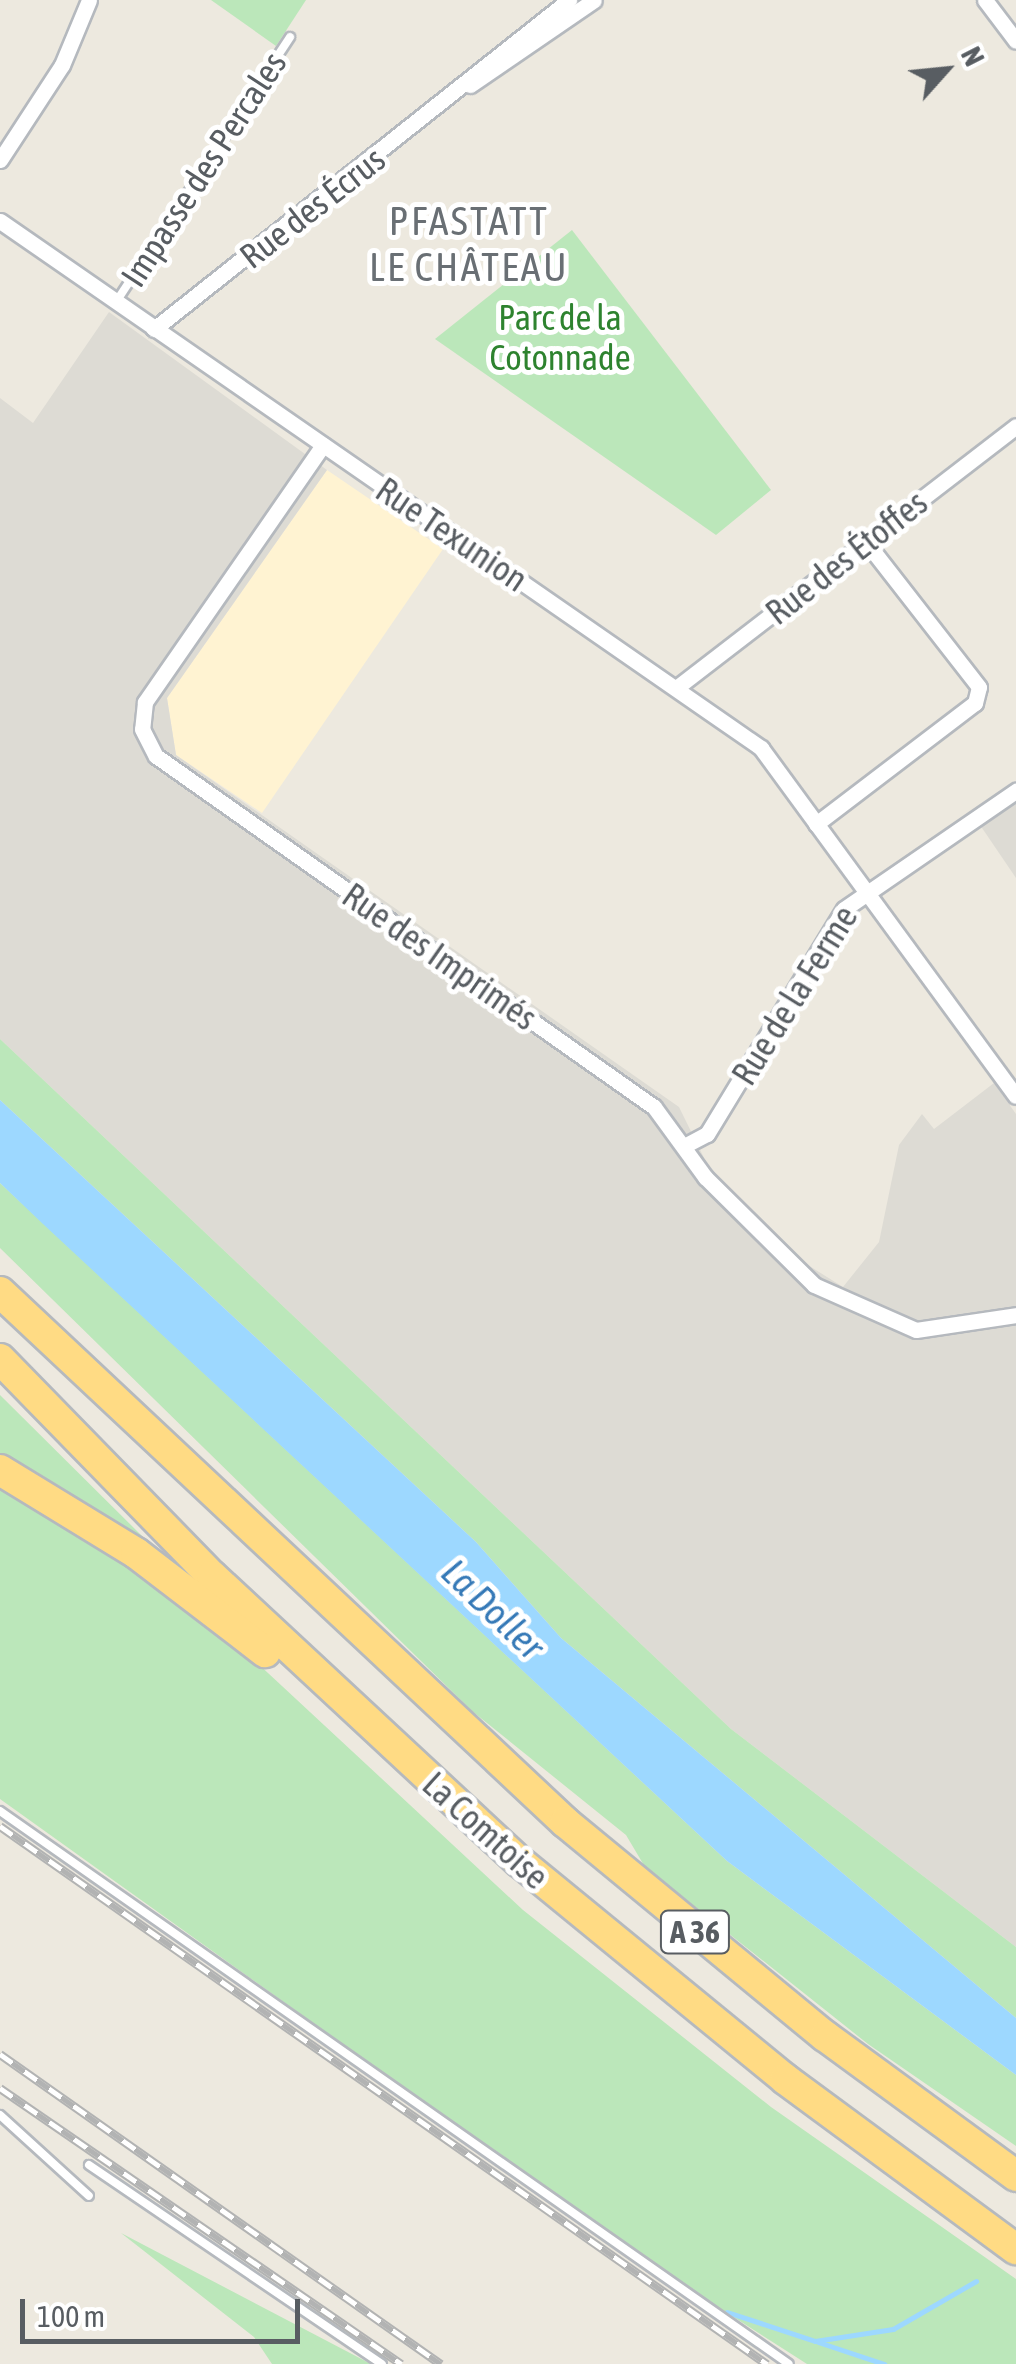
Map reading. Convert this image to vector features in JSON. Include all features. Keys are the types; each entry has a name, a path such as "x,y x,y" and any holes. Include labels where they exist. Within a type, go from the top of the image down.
{"highway":[{"name":"La Comtoise","path":"0,1292 565,1822 824,2036 1016,2176"},
{"name":"La Comtoise","path":"0,1359 384,1739 663,1983 1016,2249"},
{"path":"0,1470 136,1552 384,1739"}],"street":[{"path":"0,160 62,65 89,0"},
{"name":"Rue des Écrus","path":"470,86 569,0"},
{"name":"Rue des Écrus","path":"154,329 470,86 594,0"},
{"path":"985,0 1016,41"},
{"name":"Rue Texunion","path":"0,221 761,748 1016,1096"},
{"name":"Rue des Étoffes","path":"676,688 1016,426"},
{"name":"Rue des Imprimés","path":"323,445 145,702 142,729 156,756 654,1107 773,1249 859,1312 916,1330 1016,1315"},
{"path":"816,824 975,703 979,687 866,542"},
{"name":"Rue de la Ferme","path":"684,1146 707,1134 864,888 1016,791"}],"lane":[{"name":"Impasse des Percales","path":"116,302 290,37"},
{"path":"0,1811 789,2364"},
{"path":"0,2116 88,2196"},
{"path":"89,2165 382,2364"}],"shaded area":[{"path":"109,312 327,470 167,698 176,755 679,1107 709,1168 803,1262 843,1287 879,1242 899,1145 922,1114 934,1129 994,1083 1016,1114 1016,1947 731,1729 0,1039 0,398 33,423"},
{"path":"327,470 443,549 262,813 176,755 167,698"},
{"path":"1016,802 1016,878 980,825"}],"green space":[{"path":"211,0 306,0 276,46"},
{"name":"Parc de la Cotonnade","path":"572,230 771,490 716,535 435,339"},
{"path":"0,1039 731,1729 1016,1947 1016,2018 561,1638 476,1542 0,1100"},
{"path":"0,1183 727,1861 1016,2075 1016,2146 868,2044 645,1867 626,1835 472,1711 0,1248"},
{"path":"0,1395 143,1537 0,1457"},
{"path":"0,1484 128,1564 253,1659 523,1910 771,2107 1016,2279 1016,2364 807,2364 637,2255 0,1799"},
{"path":"121,2233 371,2364 272,2364 254,2337"}],"water":[{"name":"La Doller","path":"0,1100 476,1542 561,1638 1016,2018 1016,2075 727,1861 0,1183"}],"waterway":[{"path":"727,2312 815,2341 893,2329 976,2281"},
{"path":"818,2342 884,2364"}],"railway":[{"path":"0,1826 767,2364"},
{"path":"0,2054 441,2364"},
{"path":"0,2088 401,2364"}],"district":[{"name":"PFASTATT LE CHÂTEAU","path":"469,244"}]}
